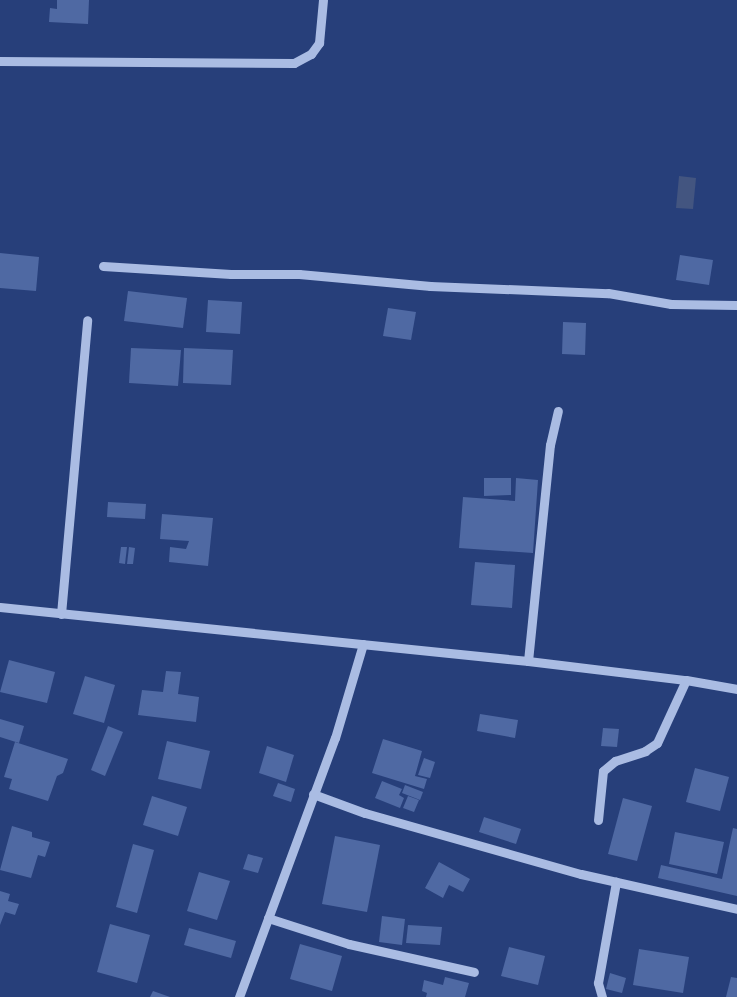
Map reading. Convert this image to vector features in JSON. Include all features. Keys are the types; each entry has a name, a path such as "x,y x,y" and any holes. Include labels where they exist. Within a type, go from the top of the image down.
{"street":[{"path":"0,61 294,63 306,58 319,43 323,0"},
{"path":"103,266 230,274 298,274 430,286 608,293 671,304 737,305"},
{"path":"61,614 87,320"},
{"path":"528,661 550,445 558,411"},
{"path":"0,607 528,661 686,680 737,689"},
{"path":"239,997 351,692 363,644"},
{"path":"598,820 603,771 615,761 646,751 657,743 686,680"},
{"path":"313,794 364,813 616,882 737,909"},
{"path":"602,997 598,983 616,882"},
{"path":"268,918 349,944 474,972"}],"water":[{"path":"679,176 696,178 693,209 676,208"}],"building":[{"path":"57,0 89,0 88,24 49,22 50,8 57,9"},
{"path":"0,253 39,257 36,291 0,288"},
{"path":"680,255 713,260 709,285 676,280"},
{"path":"128,291 187,298 183,328 124,321"},
{"path":"208,300 242,302 240,334 206,332"},
{"path":"388,308 416,312 411,340 383,336"},
{"path":"563,322 586,323 585,355 562,354"},
{"path":"131,348 181,350 178,386 129,383"},
{"path":"184,348 233,350 231,385 183,383"},
{"path":"484,478 511,478 511,495 484,496"},
{"path":"516,478 538,480 533,553 459,548 463,497 515,501"},
{"path":"108,502 146,504 145,519 107,517"},
{"path":"162,514 213,518 208,566 169,562 170,547 186,549 189,541 160,539"},
{"path":"121,547 127,547 125,564 119,563"},
{"path":"129,547 135,548 133,564 127,564"},
{"path":"475,562 515,565 512,608 471,605"},
{"path":"9,660 55,672 47,703 0,692"},
{"path":"166,671 181,672 178,694 199,697 196,722 138,715 142,690 163,692"},
{"path":"85,676 115,685 104,723 73,714"},
{"path":"480,714 518,720 515,738 477,731"},
{"path":"0,719 24,726 19,743 0,737"},
{"path":"108,726 123,732 105,776 91,770"},
{"path":"603,728 619,729 617,747 601,746"},
{"path":"383,739 422,751 415,776 427,779 424,789 372,773"},
{"path":"167,741 210,751 201,789 158,779"},
{"path":"15,742 68,759 63,773 57,776 48,801 9,789 12,779 4,777"},
{"path":"267,746 294,755 286,782 259,773"},
{"path":"424,758 435,762 430,778 418,775"},
{"path":"695,768 729,777 720,811 686,802"},
{"path":"382,781 402,789 399,795 404,798 400,808 375,798"},
{"path":"278,783 295,789 291,802 273,796"},
{"path":"405,785 423,792 420,800 402,793"},
{"path":"152,796 187,807 178,836 143,825"},
{"path":"408,796 419,800 414,812 403,808"},
{"path":"623,798 652,806 637,861 608,854"},
{"path":"484,817 521,829 516,844 479,832"},
{"path":"12,826 32,832 32,837 50,842 45,857 38,855 31,878 0,870"},
{"path":"733,828 737,829 737,896 658,878 661,865 722,879"},
{"path":"675,832 724,842 717,874 669,864"},
{"path":"335,836 380,845 367,912 322,904"},
{"path":"133,844 154,850 137,913 116,907"},
{"path":"248,854 263,858 258,873 243,869"},
{"path":"439,862 470,879 463,892 449,885 443,898 425,888"},
{"path":"199,872 230,881 217,920 187,911"},
{"path":"0,891 10,894 8,901 19,904 15,915 5,912 0,925"},
{"path":"382,916 405,919 402,945 379,942"},
{"path":"110,924 150,935 137,983 97,972"},
{"path":"408,925 442,927 440,945 406,943"},
{"path":"189,928 236,941 231,958 184,945"},
{"path":"300,944 342,956 332,991 290,979"},
{"path":"509,947 545,956 538,985 501,976"},
{"path":"639,949 689,957 683,993 633,985"},
{"path":"610,973 626,978 622,993 606,989"},
{"path":"445,977 469,983 465,997 426,997 427,993 422,991 424,980 443,985"},
{"path":"731,977 737,978 737,997 726,997"},
{"path":"153,991 170,997 150,997"}]}
